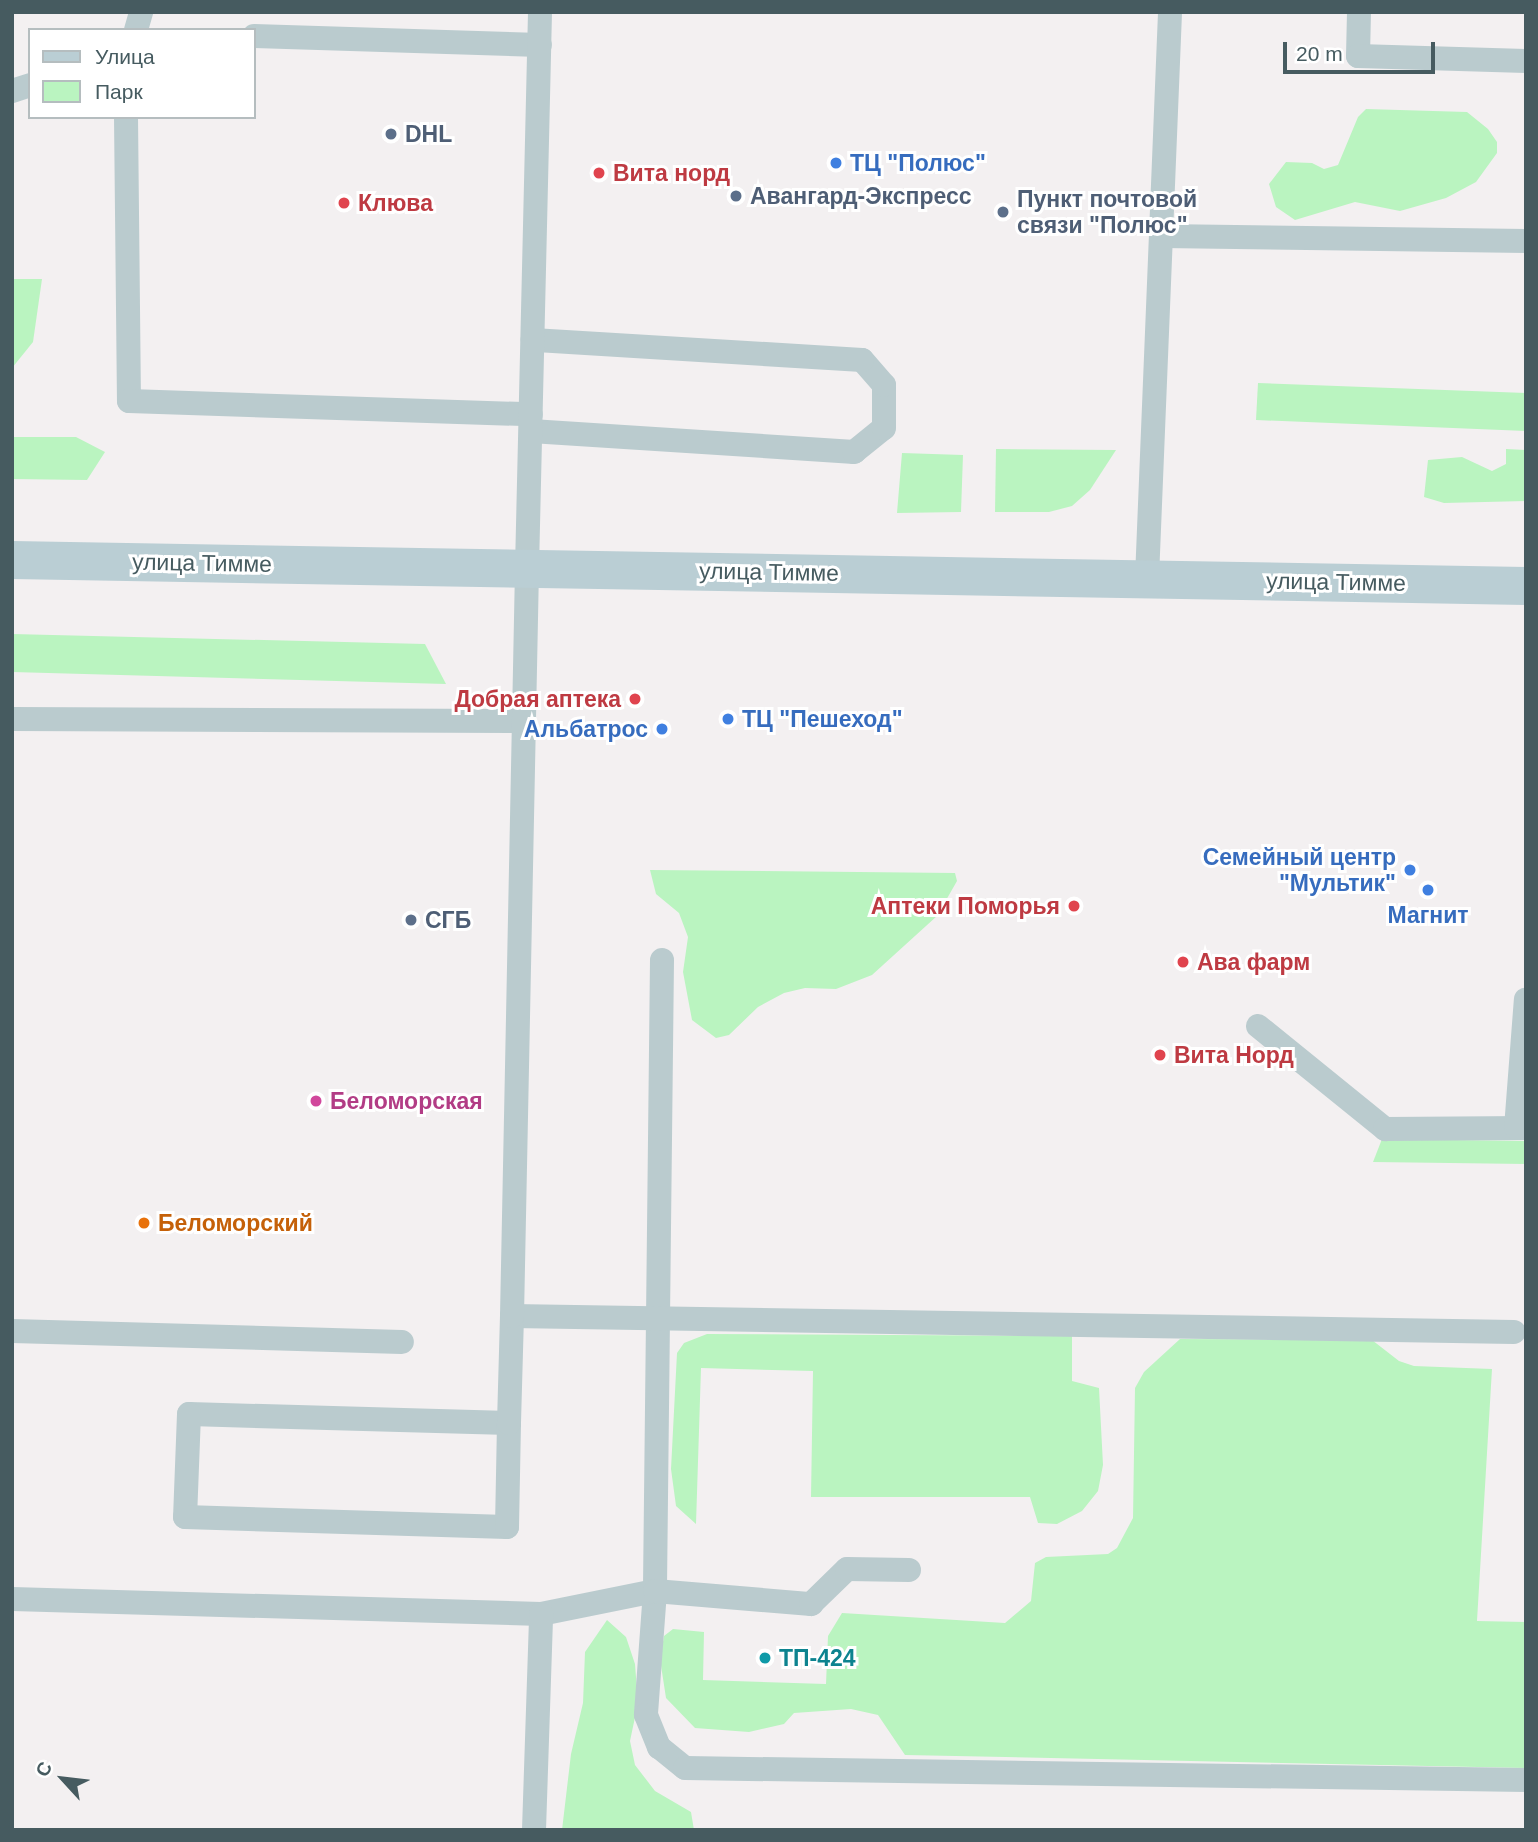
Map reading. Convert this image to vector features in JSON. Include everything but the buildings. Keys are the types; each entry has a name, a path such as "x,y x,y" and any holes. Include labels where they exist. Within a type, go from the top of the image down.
{"main road":[{"name":"улица Тимме","path":"12,560 1526,586"}],"lane":[{"path":"509,1423 189,1414 186,1517 507,1527 540,12"},
{"path":"1147,578 1170,12"},
{"path":"1359,12 1358,56 1526,61"},
{"path":"256,36 540,45"},
{"path":"126,119 129,401 531,423 854,452 884,428 884,385 862,360 533,340"},
{"path":"1162,236 1526,241"},
{"path":"12,719 524,720"},
{"path":"662,960 655,1591 646,1715 659,1747 685,1768 1526,1780"},
{"path":"1258,1026 1385,1129 1521,1128 1526,999"},
{"path":"512,1316 1514,1332"},
{"path":"12,1331 402,1342"},
{"path":"12,1600 541,1614 655,1591 811,1604 847,1569 909,1570"},
{"path":"534,1830 541,1614"}],"green space":[{"path":"1366,109 1467,112 1488,129 1497,142 1497,153 1476,182 1446,198 1400,211 1355,202 1295,220 1276,207 1269,184 1286,162 1312,163 1324,169 1338,165 1358,117"},
{"path":"12,279 42,279 33,342 12,368"},
{"path":"1258,383 1526,393 1526,431 1256,420"},
{"path":"12,437 76,437 105,452 87,480 12,479"},
{"path":"996,449 1116,450 1090,490 1072,506 1049,512 995,512"},
{"path":"1506,449 1526,450 1526,501 1444,503 1424,497 1428,460 1462,457 1492,471 1506,464"},
{"path":"902,453 963,455 961,512 897,513"},
{"path":"12,634 425,644 446,684 12,672"},
{"path":"650,870 955,873 957,881 937,916 872,975 836,989 805,988 784,993 758,1007 729,1035 716,1038 692,1020 683,972 688,937 679,913 656,894"},
{"path":"1382,1139 1526,1141 1526,1164 1373,1162"},
{"path":"707,1334 1072,1336 1072,1381 1099,1388 1103,1465 1098,1491 1082,1511 1057,1524 1038,1523 1030,1497 811,1497 813,1371 701,1368 696,1524 676,1506 671,1469 677,1353 684,1343"},
{"path":"1180,1339 1372,1340 1399,1361 1414,1366 1492,1369 1477,1621 1526,1622 1526,1768 905,1755 878,1715 851,1709 794,1713 784,1724 749,1732 695,1728 666,1698 660,1659 664,1636 673,1629 704,1632 703,1680 826,1684 828,1636 842,1613 1005,1623 1031,1601 1035,1563 1046,1557 1108,1554 1117,1548 1133,1518 1135,1388 1144,1372"},
{"path":"607,1620 626,1637 635,1664 638,1703 630,1741 635,1765 655,1791 691,1812 694,1830 562,1830 571,1754 583,1703 585,1652"}],"place":[{"name":"DHL","path":"391,134"},
{"name":"ТЦ \"Полюс\"","path":"836,163"},
{"name":"Вита норд","path":"599,173"},
{"name":"Авангард-Экспресс","path":"736,196"},
{"name":"Клюва","path":"344,203"},
{"name":"Пункт почтовой связи \"Полюс\"","path":"1003,212"},
{"name":"Добрая аптека","path":"635,699"},
{"name":"ТЦ \"Пешеход\"","path":"728,719"},
{"name":"Альбатрос","path":"662,729"},
{"name":"Семейный центр \"Мультик\"","path":"1410,870"},
{"name":"Магнит","path":"1428,890"},
{"name":"Аптеки Поморья","path":"1074,906"},
{"name":"СГБ","path":"411,920"},
{"name":"Ава фарм","path":"1183,962"},
{"name":"Вита Норд","path":"1160,1055"},
{"name":"Беломорская","path":"316,1101"},
{"name":"Беломорский","path":"144,1223"},
{"name":"ТП-424","path":"765,1658"}]}
